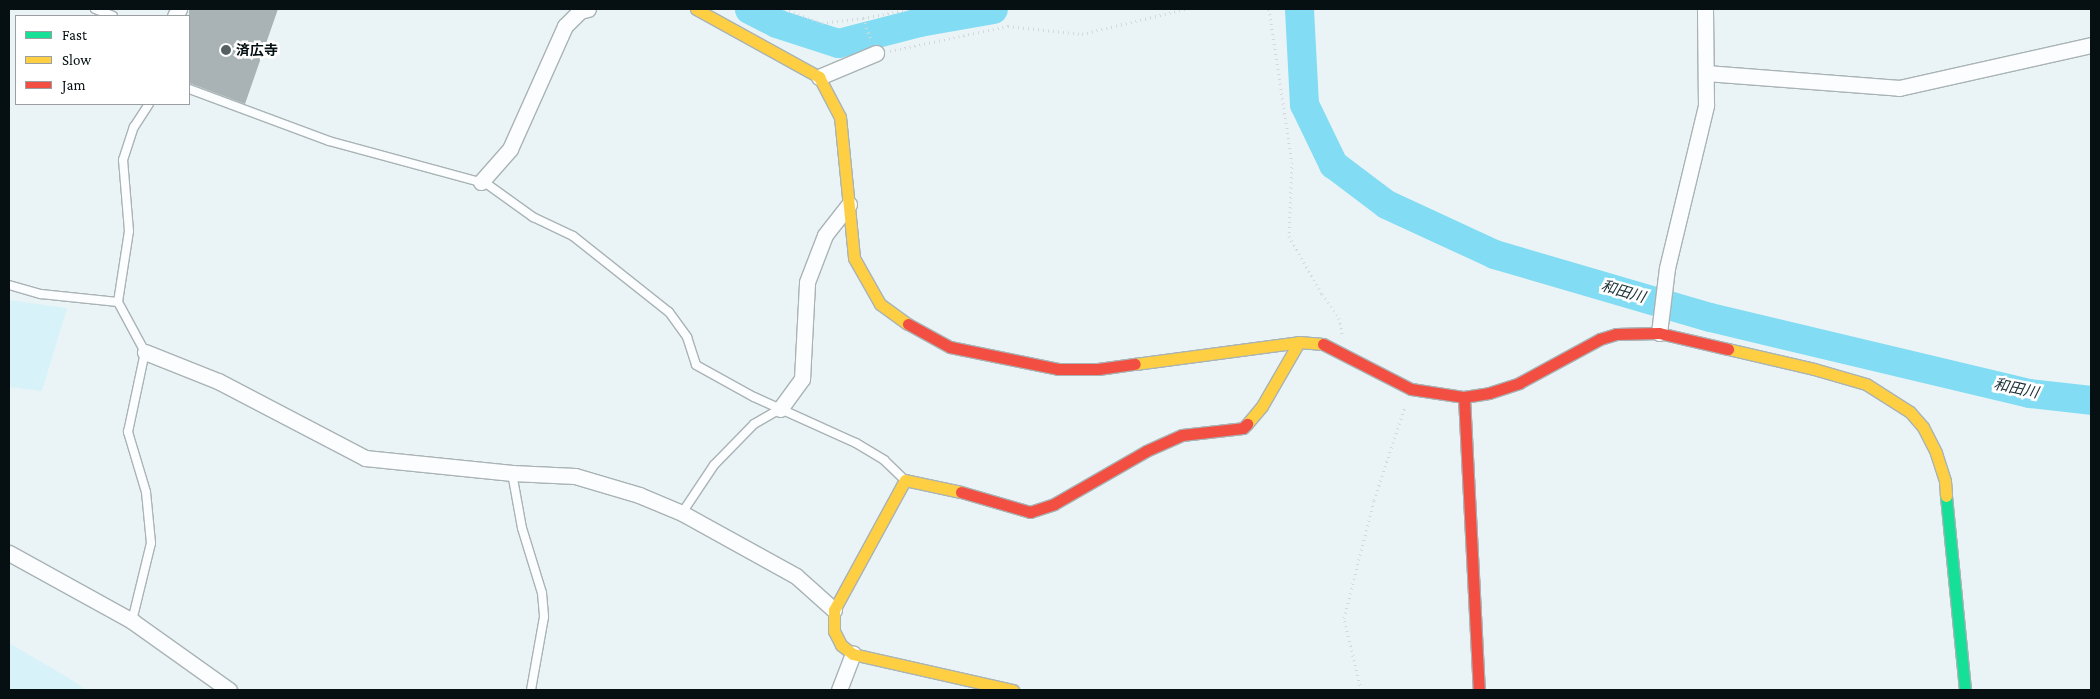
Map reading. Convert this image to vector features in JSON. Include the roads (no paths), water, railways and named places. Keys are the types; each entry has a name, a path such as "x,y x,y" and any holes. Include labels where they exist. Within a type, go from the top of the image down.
{"street":[{"path":"481,182 510,149 566,26 580,11 588,9"},
{"path":"696,9 819,77 840,117 854,258 880,304 912,327 950,347 1058,369 1098,369 1298,342 1320,344 1411,389 1464,397 1489,393 1518,383 1600,340 1616,334 1660,328 1866,384 1910,412 1922,427 1936,453 1945,481 1965,690"},
{"path":"1660,328 1667,268 1706,105 1705,9"},
{"path":"1706,73 1899,88 2091,45"},
{"path":"819,77 876,53"},
{"path":"780,409 802,379 807,282 825,235 849,204"},
{"path":"1013,690 852,654 841,645 834,631 834,610 905,480 978,496 1000,505 1030,512 1054,504 1146,451 1182,435 1243,428 1262,406 1298,342"},
{"path":"145,352 218,381 365,458 512,473 575,476 639,495 682,512 796,576 834,610"},
{"path":"1464,397 1479,690"},
{"path":"9,553 132,621 229,690"},
{"path":"839,690 852,654"}],"lane":[{"path":"95,9 110,15"},
{"path":"190,89 329,141 488,184 533,217 573,236 669,312 687,337 696,365 780,409 856,443 884,460 905,480"},
{"path":"132,621 150,543 146,492 128,432 145,352 118,302 129,231 123,160 134,127 148,105"},
{"path":"9,285 41,294 118,302"},
{"path":"682,512 714,465 754,424 780,409"},
{"path":"512,473 522,528 542,593 544,617 530,690"}],"waterway":[{"path":"749,9 776,23 838,43 919,22 993,9"},
{"name":"和田川","path":"1299,9 1304,104 1333,164 1386,204 1494,254 1710,317 2029,393 2091,400"}],"place":[{"name":"済広寺","path":"226,50"}]}
